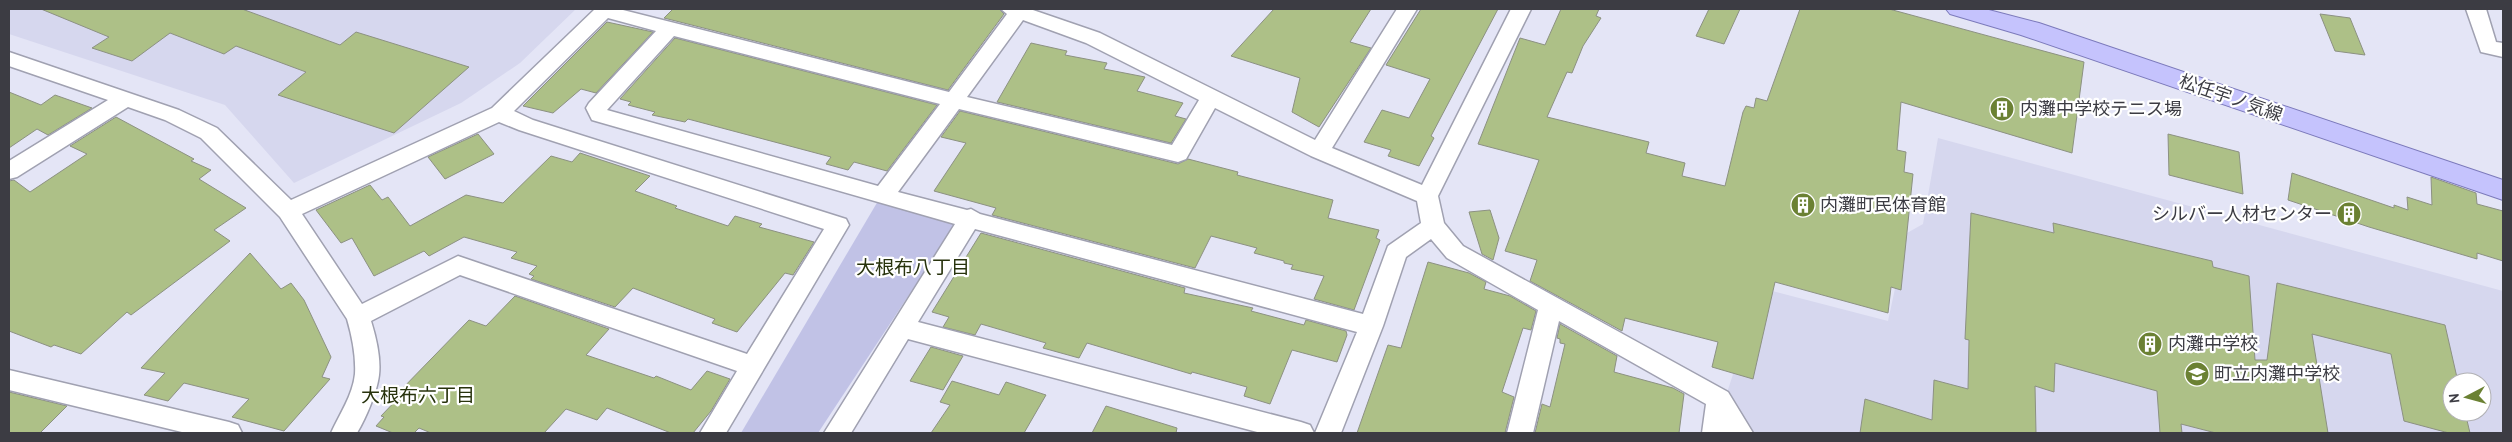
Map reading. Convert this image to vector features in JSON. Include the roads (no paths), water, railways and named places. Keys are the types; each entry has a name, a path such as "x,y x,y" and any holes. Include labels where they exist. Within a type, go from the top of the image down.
{"main road":[{"name":"松任宇ノ気線","path":"1958,9 2030,29 2503,190"}],"street":[{"path":"1319,151 1407,9"},
{"path":"1521,9 1427,196 1433,226 1455,252 1719,399 1740,433"},
{"path":"2476,9 2488,47 2503,50"},
{"path":"288,211 499,113 605,10 956,101 1178,154 1211,97"},
{"path":"883,196 956,101 1015,11 1093,38 1319,151 1427,196"},
{"path":"670,28 596,108 599,115 883,196 1371,326"},
{"path":"9,59 172,115 209,133 288,211 358,317 364,337 366,375 353,417 344,433"},
{"path":"9,171 124,100"},
{"path":"499,113 526,125 838,225 713,433"},
{"path":"837,433 971,218"},
{"path":"1328,433 1371,326 1396,252 1433,226"},
{"path":"358,317 458,265 753,366"},
{"path":"1520,433 1551,307"},
{"path":"902,328 1302,433"},
{"path":"9,380 230,433"},
{"path":"1715,433 1719,399"}],"place":[{"name":"内灘中学校テニス場","path":"2002,109"},
{"name":"内灘町民体育館","path":"1803,205"},
{"name":"シルバー人材センター","path":"2349,214"},
{"name":"内灘中学校","path":"2150,344"},
{"name":"町立内灘中学校","path":"2197,374"}],"district":[{"name":"大根布八丁目","path":"913,267"},
{"name":"大根布六丁目","path":"418,395"}]}
